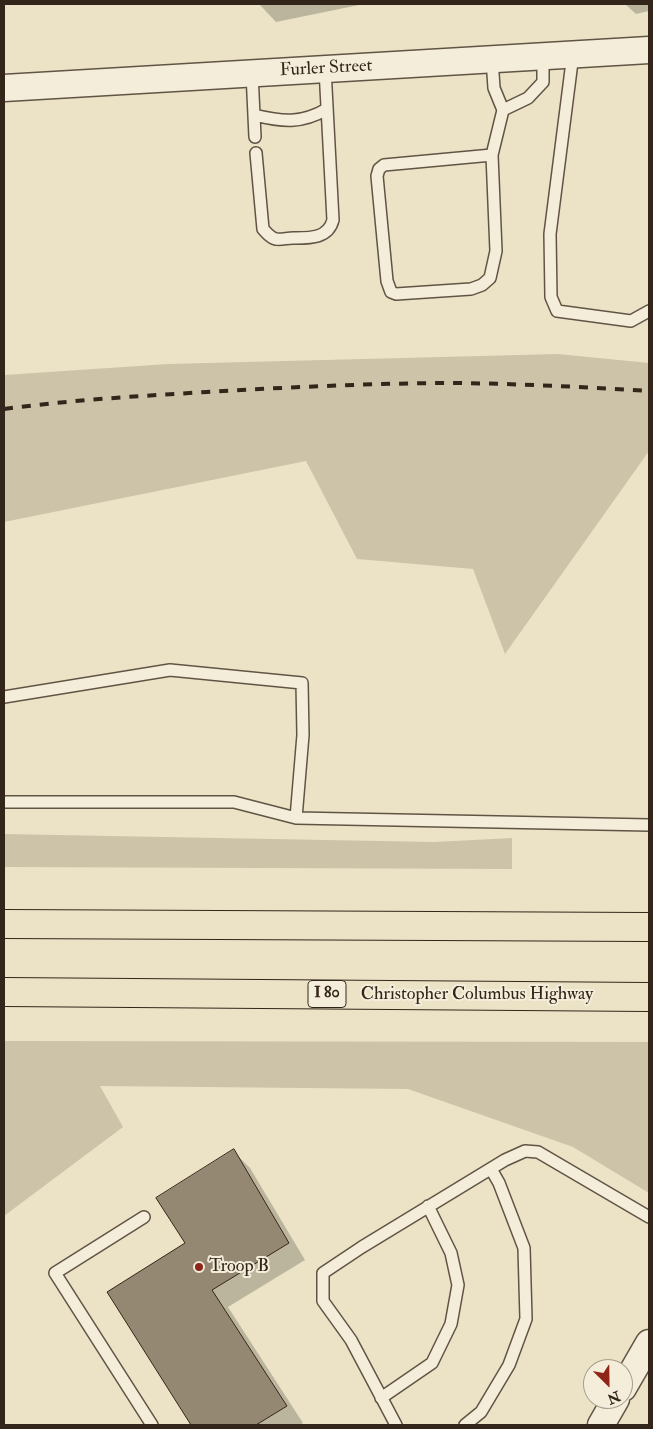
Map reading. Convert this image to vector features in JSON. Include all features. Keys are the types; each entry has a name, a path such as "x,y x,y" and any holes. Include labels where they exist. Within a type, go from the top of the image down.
{"highway":[{"path":"4,924 649,927"},
{"name":"Christopher Columbus Highway","path":"4,992 649,997"}],"street":[{"name":"Furler Street","path":"4,88 649,50"},
{"path":"633,1371 649,1343"},
{"path":"601,1425 610,1409"}],"lane":[{"path":"574,54 550,234 551,297 557,311 631,321 649,311"},
{"path":"503,110 528,98 543,82 544,56"},
{"path":"492,59 494,88 503,110 492,155 496,251 490,278 482,286 471,289 396,294 392,292 388,280 379,195 377,176 379,169 384,165 492,155"},
{"path":"256,153 263,229 269,236 275,239 321,236 331,227 333,220 325,69"},
{"path":"252,73 255,137"},
{"path":"254,116 279,121 297,120 313,117 328,110"},
{"path":"4,697 170,670 302,683 303,735 296,818"},
{"path":"4,802 234,802 296,818 649,825"},
{"path":"396,1425 351,1340 323,1301 323,1273 362,1246 428,1206 525,1151 538,1152 649,1217"},
{"path":"465,1425 481,1412 509,1365 526,1320 524,1248 499,1183 491,1169"},
{"path":"382,1398 432,1363 450,1324 458,1285 451,1253 428,1206"},
{"path":"144,1217 55,1273 152,1425"}],"shaded area":[{"path":"558,354 649,363 649,451 505,654 473,569 357,559 306,461 4,522 4,375 168,364"},
{"path":"4,834 434,842 512,838 512,869 4,867"},
{"path":"4,1041 649,1042 649,1193 573,1147 408,1089 100,1086 123,1127 4,1216"}],"building":[{"name":"Troop B","path":"234,1149 289,1243 212,1290 287,1406 256,1425 191,1425 107,1292 185,1243 156,1198"}],"railway":[{"path":"4,409 54,403 270,388 428,383 484,383 649,391"}],"place":[{"name":"Troop B","path":"199,1267"}]}
